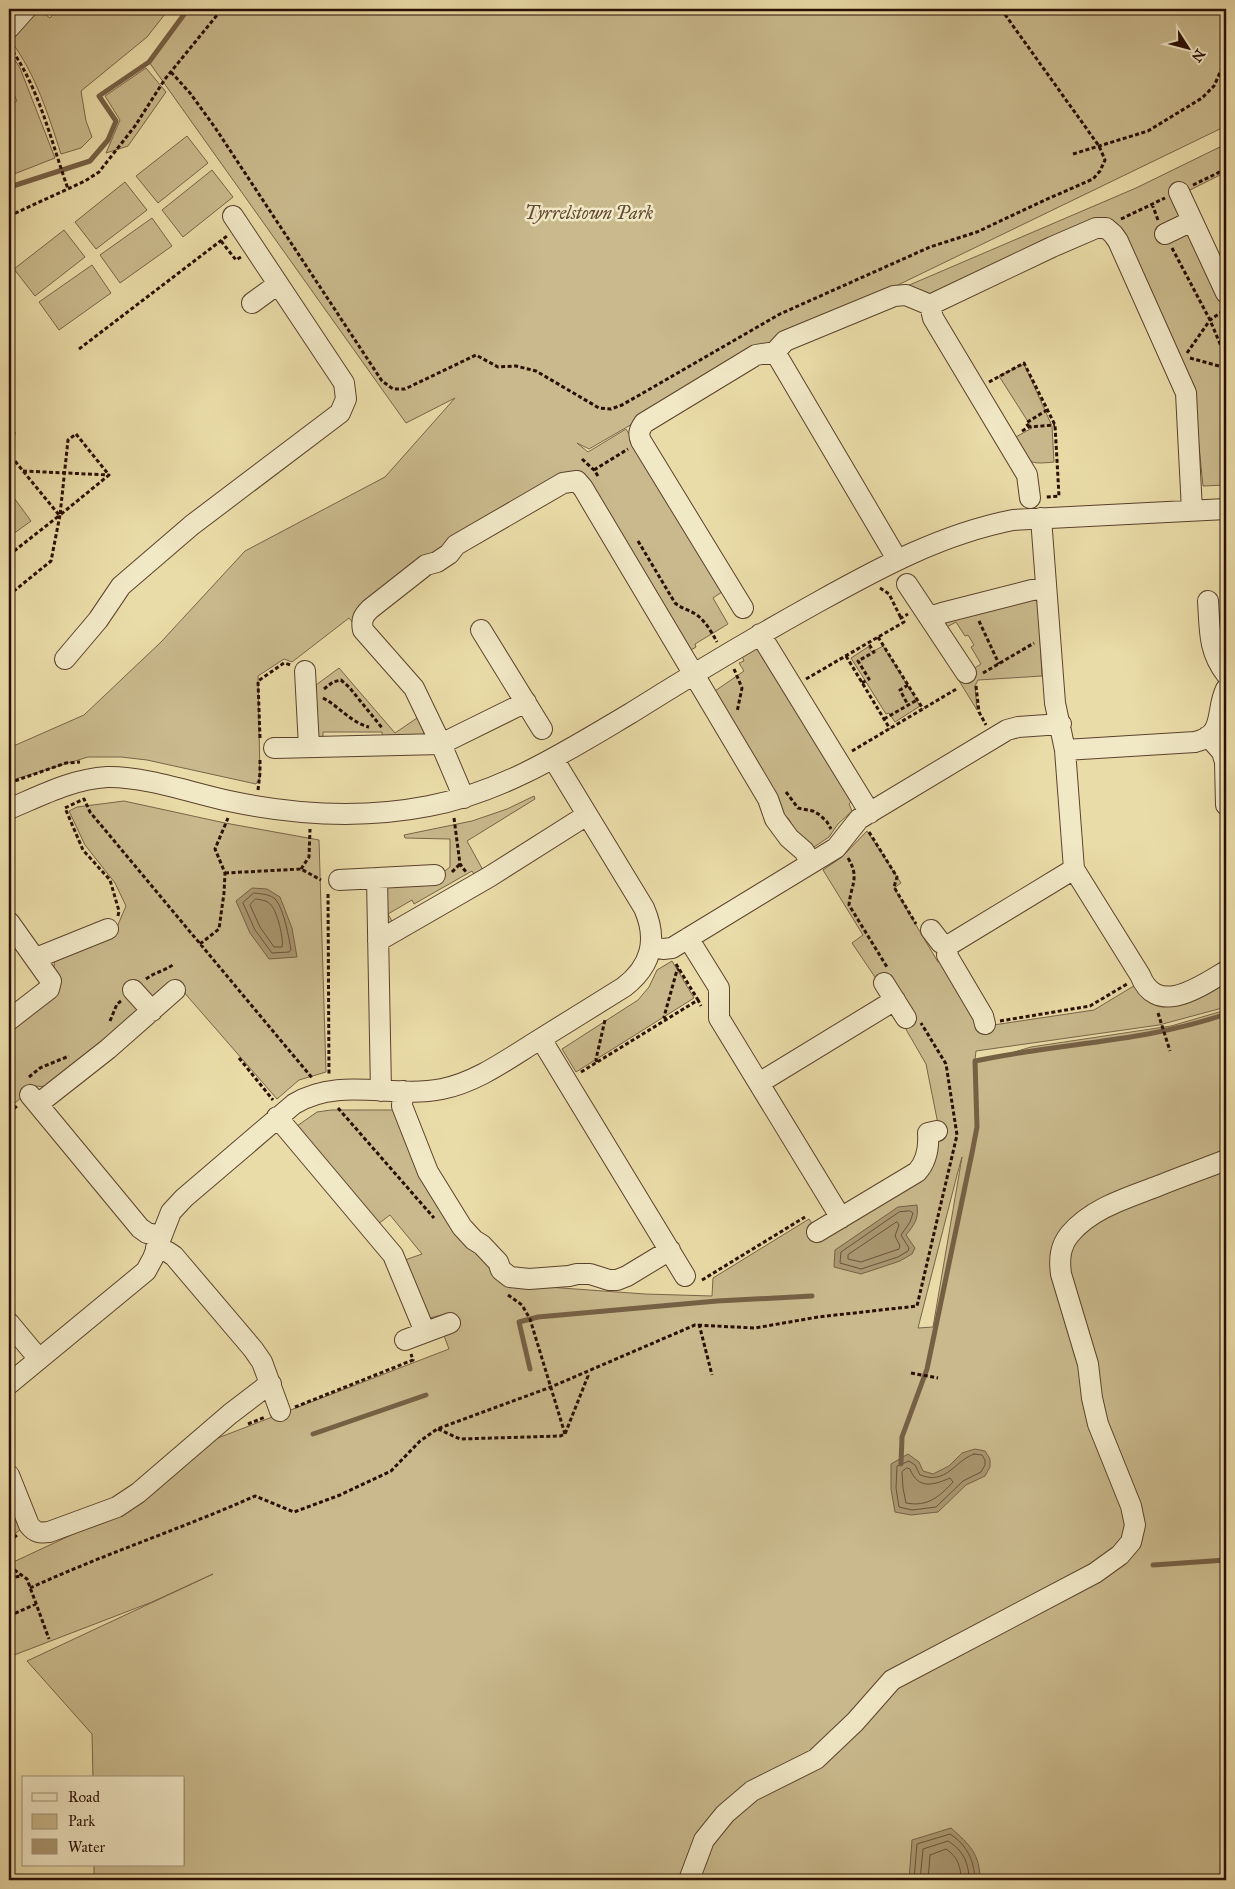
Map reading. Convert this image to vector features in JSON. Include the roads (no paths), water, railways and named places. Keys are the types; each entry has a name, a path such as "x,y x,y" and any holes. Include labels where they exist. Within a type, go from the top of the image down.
{"street":[{"path":"9,28 26,9"},
{"path":"1179,192 1226,293"},
{"path":"1165,234 1192,221"},
{"path":"65,659 98,620 121,586 192,525 340,412 346,399 344,383 236,222"},
{"path":"743,608 641,441 639,429 644,424 756,355 775,352 785,341 894,296 906,295 930,305 1096,228 1106,228 1118,241 1186,393 1192,511"},
{"path":"252,303 278,284"},
{"path":"930,305 933,318 1027,476 1030,498"},
{"path":"775,352 897,558"},
{"path":"458,809 441,744 414,688 362,630 361,621 364,614 426,565 438,562 449,554 456,545 563,483 569,481 577,482 690,666 768,798 775,819 789,838 804,851 811,863"},
{"path":"9,809 83,780 107,777 131,778 229,813 259,795 308,825 340,814 392,811 430,806 458,809 508,781 554,760 690,666 760,634 897,558 955,534 1013,520 1226,509"},
{"path":"1041,518 1056,703 1065,750 1074,870 1144,985 1153,994 1166,997 1192,992 1226,971"},
{"path":"907,584 969,676"},
{"path":"925,612 956,609 1032,590 1046,589"},
{"path":"1208,601 1210,639 1213,654 1226,674"},
{"path":"481,630 542,729"},
{"path":"760,634 838,760 868,819"},
{"path":"305,671 312,694 309,747"},
{"path":"1065,750 1204,740 1214,731 1219,721 1222,697 1226,690"},
{"path":"264,747 441,744 526,702"},
{"path":"657,948 672,948 836,848 859,819 868,819 1007,730 1018,727 1061,724"},
{"path":"1208,736 1222,752 1226,762 1226,805"},
{"path":"554,760 644,908 657,948"},
{"path":"378,941 474,885 587,814"},
{"path":"931,930 941,944 949,945 1074,870"},
{"path":"334,880 435,875"},
{"path":"377,878 381,1091"},
{"path":"9,913 50,978 50,987 9,1020"},
{"path":"36,958 108,929"},
{"path":"688,938 719,988 719,1018 841,1218"},
{"path":"949,945 946,955 984,1016 985,1024"},
{"path":"9,1384 146,1271 172,1212 184,1198 280,1115 307,1096 324,1091 443,1089 469,1080 541,1039 634,980 657,948"},
{"path":"884,983 906,1018"},
{"path":"133,990 152,1011"},
{"path":"175,990 152,1011 32,1093 140,1228 174,1256 253,1349 262,1362 280,1411"},
{"path":"759,1083 895,1000"},
{"path":"541,1039 685,1276"},
{"path":"403,1091 402,1106 428,1172 462,1227 486,1249 498,1262 501,1270 510,1277 529,1279 584,1274 617,1280 670,1250"},
{"path":"280,1115 393,1255 425,1332"},
{"path":"812,1224 841,1218 918,1172 926,1157 928,1133 937,1132"},
{"path":"689,1880 704,1840 725,1814 752,1791 816,1760 855,1722 892,1680 1095,1573 1120,1555 1131,1542 1135,1525 1131,1506 1098,1424 1092,1398 1088,1364 1061,1274 1059,1262 1062,1249 1069,1235 1092,1215 1120,1200 1226,1160"},
{"path":"405,1340 450,1323"},
{"path":"9,1325 39,1359"},
{"path":"9,1476 32,1530 39,1533 49,1532 117,1507 138,1493 230,1414 271,1384"}],"water":[{"path":"252,888 267,889 280,897 292,928 297,957 269,959 250,933 236,901"},
{"path":"917,1205 915,1222 906,1235 915,1248 912,1254 900,1261 861,1274 834,1267 835,1250 898,1207"},
{"path":"975,1449 985,1451 990,1459 990,1467 985,1476 966,1485 938,1512 911,1515 895,1512 891,1489 891,1464 908,1454 919,1462 923,1471 933,1474 949,1466 962,1453"},
{"path":"951,1828 973,1851 980,1871 980,1880 909,1880 912,1840"}],"waterway":[{"path":"9,189 90,161 108,140 116,121 99,96 149,62 188,9"},
{"path":"901,1464 902,1437 927,1369 977,1127 975,1061 1165,1031 1226,1014"},
{"path":"530,1369 519,1322 538,1317 717,1301 812,1296"},
{"path":"313,1434 426,1395"},
{"path":"1153,1565 1226,1560"}],"park label":[{"name":"Tyrrelstown Park","path":"589,213"}]}
